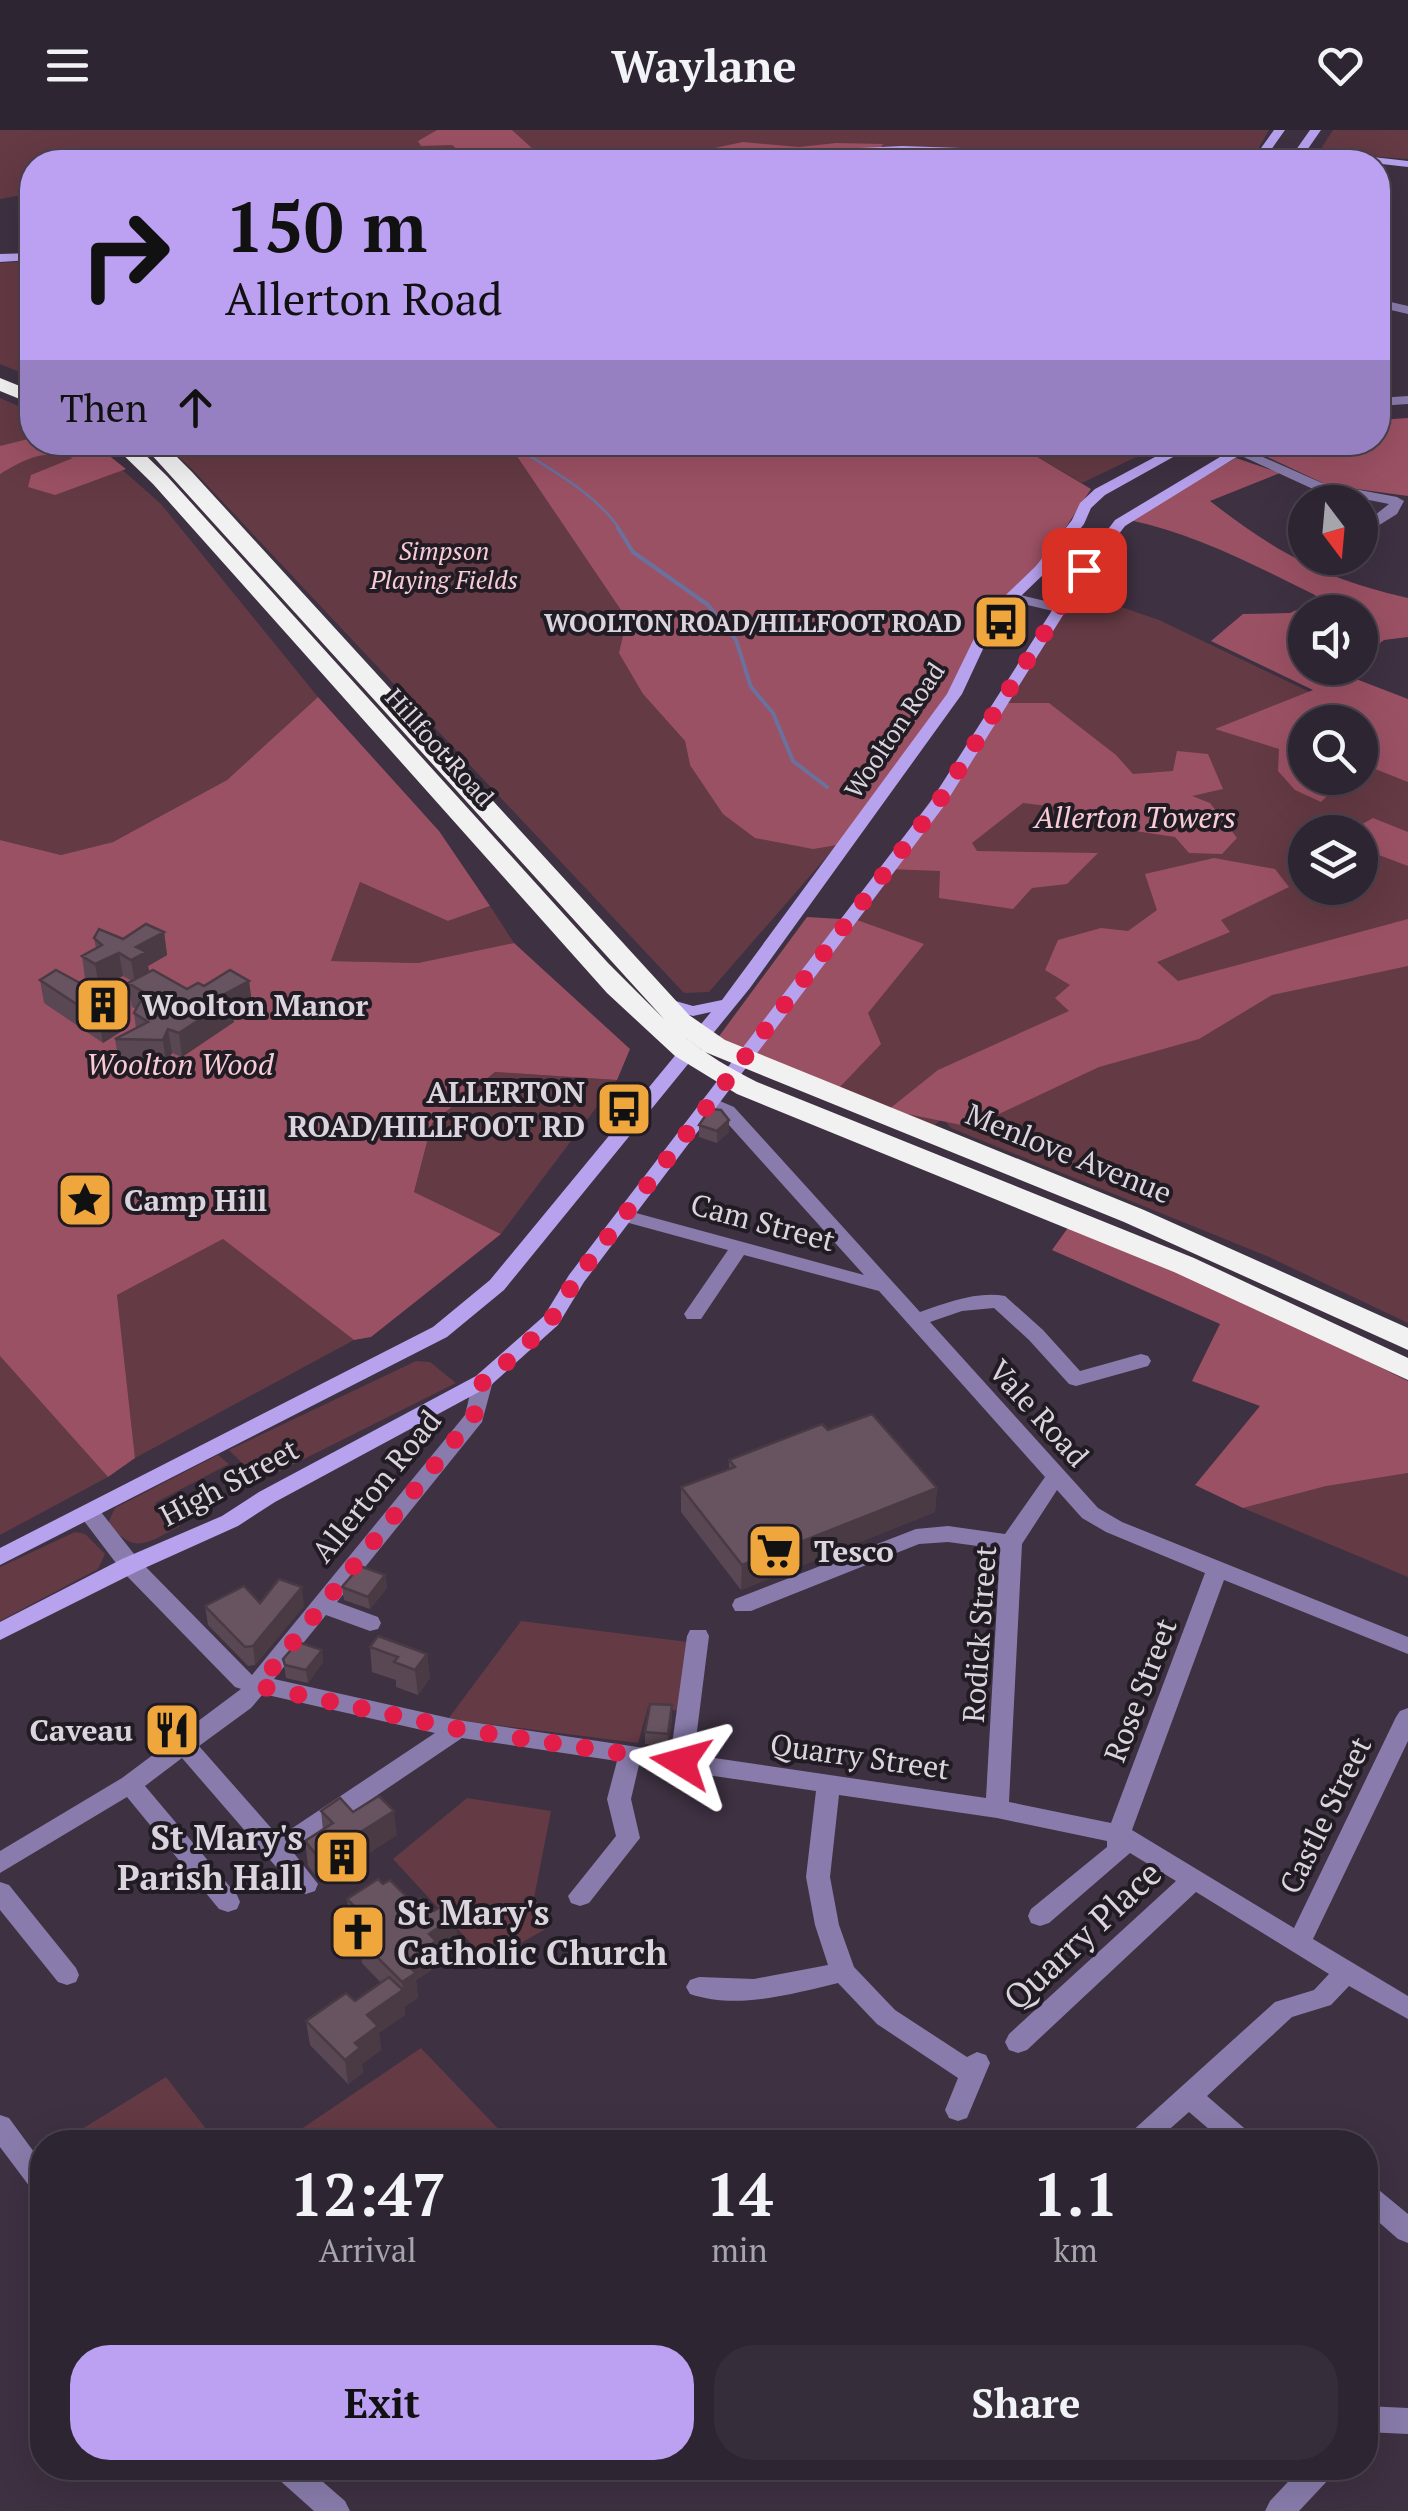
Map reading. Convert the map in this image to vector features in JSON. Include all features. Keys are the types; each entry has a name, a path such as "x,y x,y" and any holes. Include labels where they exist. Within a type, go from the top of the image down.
{"highway":[{"name":"Hillfoot Road","path":"134,455 661,1035 694,1046 735,1068"},
{"name":"Hillfoot Road","path":"163,455 665,1004 694,1046"},
{"name":"Menlove Avenue","path":"735,1068 767,1096 1184,1265 1408,1370"},
{"name":"Menlove Avenue","path":"735,1068 1170,1232 1294,1284 1408,1340"}],"main road":[{"name":"Woolton Road","path":"694,1046 954,694 991,617 1041,569 1079,521 1084,506 1100,492 1170,455"},
{"path":"735,1068 938,803 1120,523 1232,455"},
{"path":"665,1004 693,1011 726,1004"},
{"name":"High Street","path":"0,1557 210,1446 440,1332 497,1285 694,1046"},
{"name":"Allerton Road","path":"483,1381 551,1320 576,1279 735,1068"},
{"path":"708,1102 767,1096"},
{"name":"High Street","path":"0,1632 130,1565 230,1521 483,1381"}],"street":[{"path":"1248,455 1316,485"},
{"path":"1378,498 1397,502 1378,521"},
{"path":"1012,597 1061,609"},
{"name":"Vale Road","path":"708,1102 726,1111 739,1124 1090,1513 1408,1646"},
{"name":"Cam Street","path":"625,1216 885,1286"},
{"path":"694,1314 739,1248"},
{"path":"916,1320 960,1305 998,1301 1036,1335 1076,1380 1141,1361"},
{"name":"Allerton Road","path":"0,1863 130,1784 243,1702 474,1416 483,1381"},
{"name":"Rodick Street","path":"997,1809 1011,1542 1038,1498 1057,1478"},
{"path":"89,1512 130,1565 243,1681 258,1686"},
{"path":"744,1606 916,1537 948,1534 1011,1542"},
{"name":"Rose Street","path":"1040,1916 1119,1850 1119,1834 1218,1568"},
{"path":"323,1605 370,1622"},
{"path":"681,1762 698,1636"},
{"name":"Quarry Street","path":"258,1686 458,1729 997,1809 1119,1834 1408,2009"},
{"name":"Castle Street","path":"1300,1941 1408,1717"},
{"path":"276,1851 458,1729"},
{"path":"184,1746 306,1884"},
{"path":"580,1896 628,1838 618,1799 630,1755"},
{"path":"130,1784 228,1902"},
{"path":"828,1785 818,1877 827,1925 843,1972 886,2017 974,2068 958,2110"},
{"name":"Quarry Place","path":"1018,2042 1194,1880"},
{"path":"0,1892 67,1975"},
{"path":"713,1996 780,1987 843,1972"},
{"path":"1151,2130 1284,2009 1322,1998 1346,1972"},
{"path":"1189,2096 1228,2130"},
{"path":"0,2126 30,2167"},
{"path":"1378,2205 1408,2231"},
{"path":"1378,2420 1408,2421"},
{"path":"300,2480 335,2511"},
{"path":"1280,2511 1309,2480"}],"green space":[{"path":"0,130 1269,130 1257,150 20,150 20,195 0,199"},
{"path":"437,130 512,130 534,150 458,150 452,145 421,146 418,141"},
{"path":"1333,130 1408,130 1408,159 1390,158 1390,150 1322,147"},
{"path":"743,142 799,147 883,144 879,150 705,150"},
{"path":"20,262 20,372 0,364 0,263"},
{"path":"0,398 20,407 20,455 106,455 161,504 318,697 227,780 113,842 61,855 0,840"},
{"path":"1408,418 1408,496 1378,492 1378,485 1327,485 1263,455 1390,455 1390,419"},
{"path":"20,441 20,455 52,455 35,457 0,474 0,446"},
{"path":"52,455 108,455 126,469 55,495 28,487 31,475 73,458"},
{"name":"Simpson Playing Fields","path":"176,455 516,455 627,619 643,694 685,741 690,765 837,845 709,992 684,993"},
{"path":"516,455 1034,455 1091,489 1039,568 989,615 951,691 837,845 813,849 755,838 723,814 690,765 685,741 643,694 619,653 627,619"},
{"path":"1034,455 1140,455 1082,483"},
{"path":"1236,458 1280,473 1210,501 1288,554 1288,575 1332,575 1408,598 1408,637 1378,644 1378,595 1315,595 1177,533 1129,520"},
{"name":"Allerton Towers","path":"1075,591 1159,620 1288,685 1337,705 1288,705 1288,795 1378,795 1378,725 1408,739 1408,1323 1269,1257 951,1128 944,1120 1016,1047 934,1126 752,1058"},
{"path":"1288,613 1288,678 1211,641 1243,614"},
{"path":"1303,685 1372,685 1408,699 1408,782 1378,770 1378,705 1288,705 1288,782 1278,771 1279,749 1215,729 1313,690"},
{"name":"Woolton Wood","path":"318,697 439,831 490,906 448,921 360,882 331,961 418,963 514,943 630,1049 617,1080 495,1072 432,1123 414,1192 501,1234 371,1337 354,1340 223,1239 117,1295 135,1458 108,1477 0,1356 0,840 61,855 113,842 227,780"},
{"name":"Allerton Towers","path":"1004,703 1049,703 1116,755 1133,774 1173,771 1177,751 1208,754 1223,789 1192,796 1210,803 1237,838 1222,854 1189,853 1175,837 1082,823 1072,809 1023,803 972,843 977,851 1098,853 1067,884 1032,888 1013,909 939,898 940,871 888,869"},
{"path":"1306,795 1328,795 1321,802"},
{"path":"1378,820 1408,832 1408,866 1378,855"},
{"path":"1214,858 1275,869 1288,886 1221,920 1230,932 1157,962 1178,981 1408,919 1408,966 1272,995 1199,1039 1099,1067 971,1127 888,1110 938,1070 1069,1011 1055,998 1070,985 1045,970 1058,940 1101,928 1128,931 1157,910 1145,874"},
{"path":"360,882 448,921 490,906 514,943 418,963 331,961"},
{"path":"807,917 857,920 924,944 868,1013 881,1044 836,1091 717,1039"},
{"path":"495,1072 617,1080 501,1234 414,1192 432,1123"},
{"path":"1070,1225 1282,1319 1408,1381 1408,1473 1326,1486 1243,1508 1195,1485 1260,1406 1192,1381 1220,1324 1052,1250"},
{"path":"223,1239 354,1340 135,1458 117,1295"},
{"path":"0,1356 108,1477 0,1535"},
{"path":"416,1361 430,1362 456,1383 268,1477 257,1478 229,1450"},
{"path":"218,1455 229,1464 155,1503 180,1526 150,1541 134,1543 108,1523 115,1508"},
{"path":"1408,1473 1408,1577 1243,1508 1326,1485"},
{"path":"75,1532 85,1534 105,1554 98,1569 0,1621 0,1567"},
{"path":"521,1621 688,1642 680,1711 648,1707 638,1743 448,1719"},
{"path":"467,1798 551,1811 534,1898 551,1926 488,1962 393,1859"},
{"path":"421,2048 499,2130 300,2130"},
{"path":"166,2077 207,2130 80,2130"}],"building":[{"path":"146,924 164,932 136,947 146,952 131,960 119,953 95,964 82,956 102,945 94,938 99,929 123,939"},
{"path":"56,970 122,1006 99,1019 40,980"},
{"path":"153,970 187,989 198,983 204,986 230,970 249,981 223,995 231,999 179,1033 168,1029 163,1040 115,1039 148,1022 134,1013 145,993 128,983"},
{"path":"710,1109 721,1110 729,1120 717,1131 699,1125"},
{"name":"Tesco","path":"872,1414 937,1488 742,1565 681,1487 735,1467 729,1460 822,1424 828,1430"},
{"path":"360,1566 385,1575 368,1597 342,1587"},
{"path":"279,1579 302,1587 253,1646 245,1647 205,1606 244,1586 260,1603"},
{"path":"378,1636 427,1654 415,1670 394,1662 398,1657 370,1647"},
{"path":"298,1642 322,1650 306,1670 285,1665 283,1659"},
{"path":"650,1704 672,1705 668,1734 645,1732"},
{"path":"379,1796 394,1811 319,1858 305,1841 333,1823 321,1811 340,1798 353,1812"},
{"path":"378,1879 383,1884 390,1880 413,1903 420,1898 434,1911 443,1905 455,1916 429,1934 436,1941 404,1962 416,1973 402,1982 359,1939 376,1928 347,1899"},
{"path":"389,1977 403,1990 367,2015 378,2026 355,2043 360,2048 345,2060 306,2021 346,1993 355,2001"}],"waterway":[{"path":"528,455 584,492 620,530"},
{"path":"618,528 633,552 708,605 736,640 751,687 773,713 793,761 827,787"}],"place":[{"name":"WOOLTON ROAD/HILLFOOT ROAD","path":"1001,622"},
{"name":"Woolton Manor","path":"103,1005"},
{"name":"ALLERTON ROAD/HILLFOOT RD","path":"624,1109"},
{"name":"Camp Hill","path":"85,1200"},
{"name":"Tesco","path":"775,1551"},
{"name":"Caveau","path":"172,1730"},
{"name":"St Mary's Parish Hall","path":"342,1857"},
{"name":"St Mary's Catholic Church","path":"358,1932"}],"route":[{"path":"681,1762 458,1729 258,1686 474,1416 483,1381 551,1320 576,1279 938,803 1084,570"}]}
